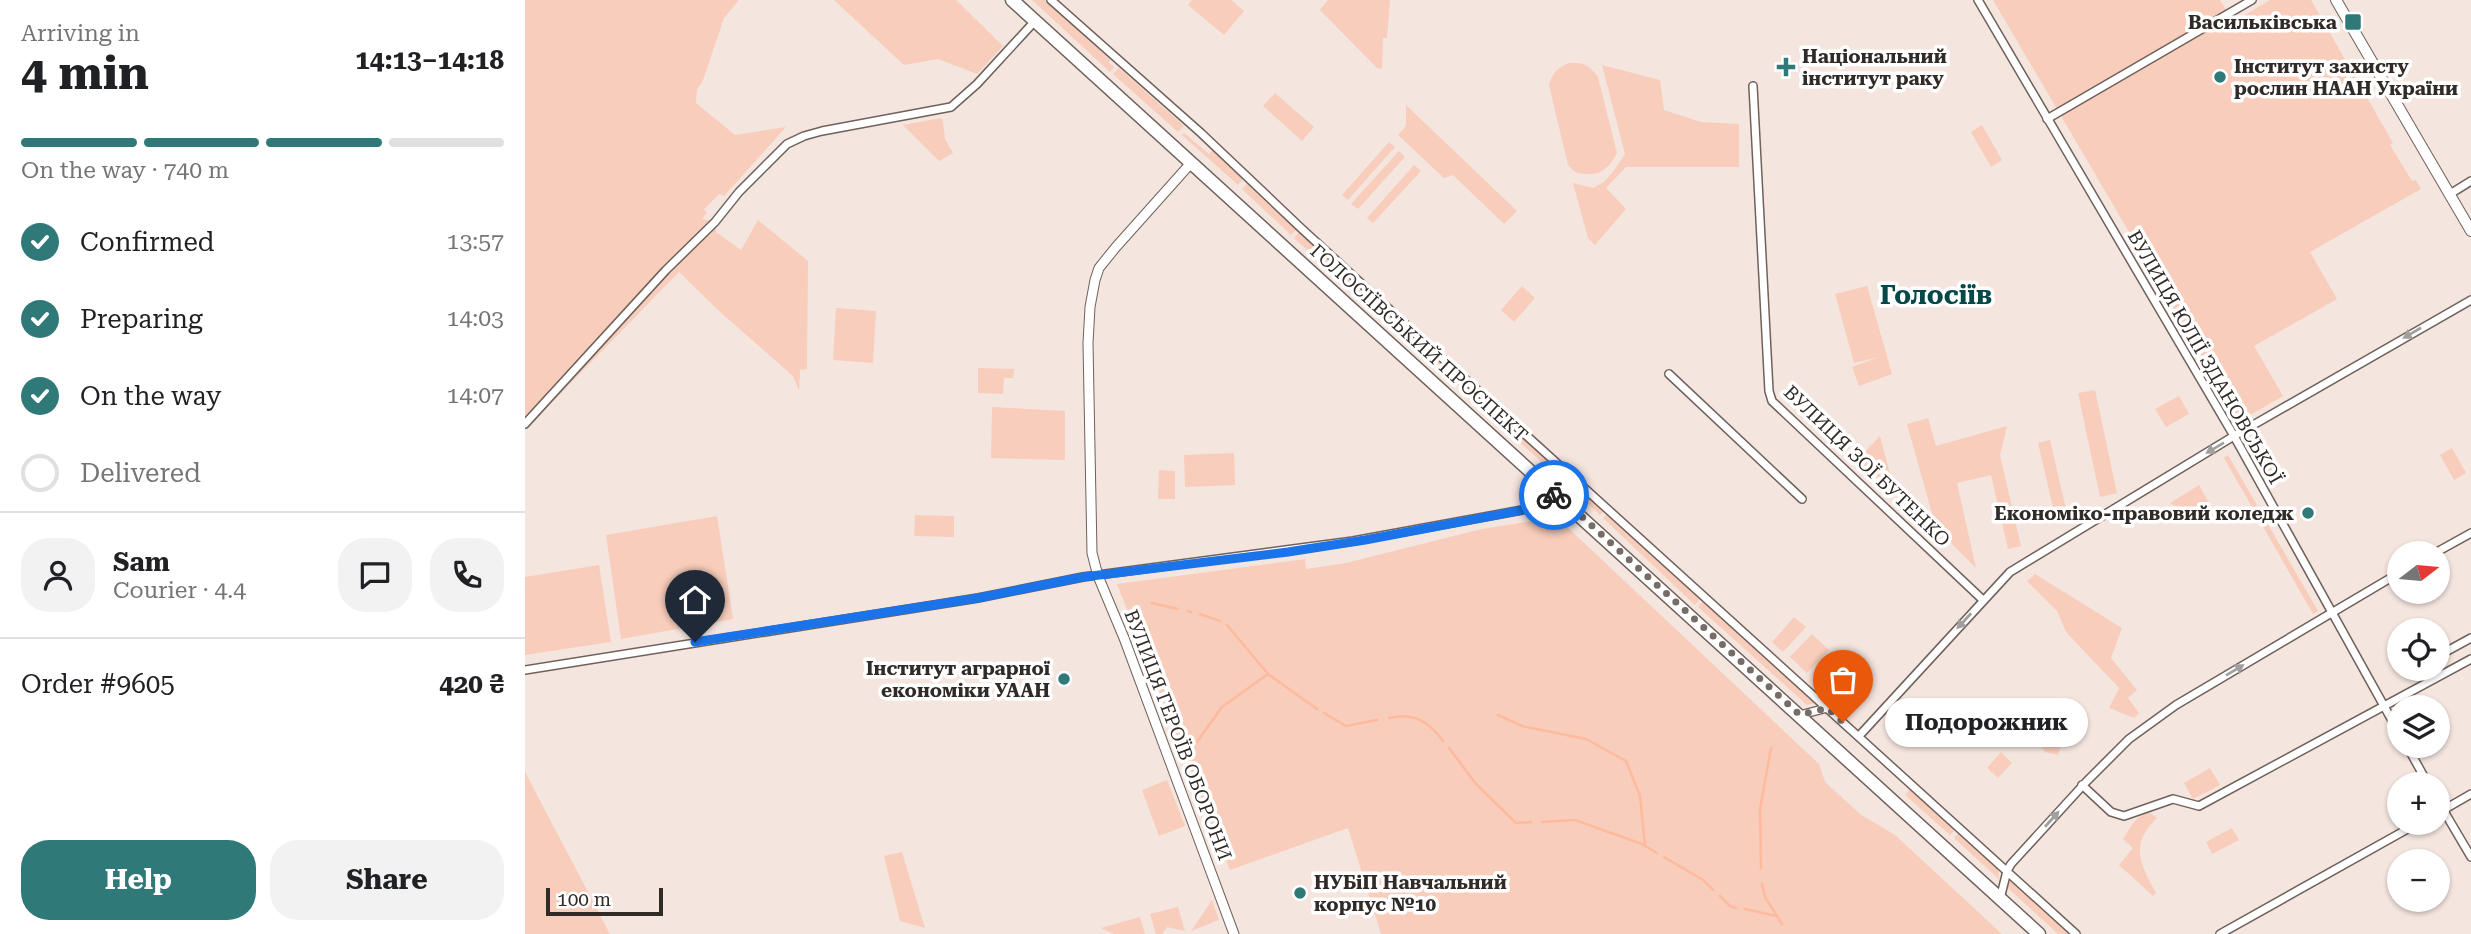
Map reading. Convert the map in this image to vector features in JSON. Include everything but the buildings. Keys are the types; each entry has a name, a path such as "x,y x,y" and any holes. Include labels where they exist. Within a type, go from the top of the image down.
{"highway":[{"name":"ГОЛОСІЇВСЬКИЙ ПРОСПЕКТ","path":"1012,0 2039,934"}],"main road":[{"path":"2336,0 2471,231"}],"street":[{"name":"ГОЛОСІЇВСЬКИЙ ПРОСПЕКТ","path":"1051,0 1201,133 1445,361 2076,934"},
{"name":"ВУЛИЦЯ ЮЛІЇ ЗДАНОВСЬКОЇ","path":"1978,0 2234,436 2387,712"},
{"path":"2047,119 2252,0"},
{"path":"525,424 666,270 787,144 822,131 951,107 977,85 1035,21"},
{"name":"ВУЛИЦЯ ЗОЇ БУТЕНКО","path":"1753,86 1769,391 1772,401 1983,600"},
{"name":"ВУЛИЦЯ ГЕРОЇВ ОБОРОНИ","path":"1191,163 1117,247 1100,268 1095,280 1088,343 1092,552 1098,576 1124,638 1234,934"},
{"path":"2450,194 2471,181"},
{"path":"1859,736 2010,572 2234,436 2471,300"},
{"path":"1669,374 1802,499"},
{"path":"525,670 978,598 1098,576 1365,540 1523,510 1557,494"},
{"path":"2450,545 2471,533"},
{"path":"2000,899 2007,870 2129,739 2176,705 2387,580"},
{"path":"2450,649 2471,638"},
{"path":"2450,671 2471,659"},
{"path":"2083,786 2111,812 2124,816 2173,799 2199,806 2431,681"},
{"path":"1800,715 1827,708"},
{"path":"2450,806 2471,794"},
{"path":"2450,826 2471,857"},
{"path":"2220,934 2397,835"}],"shaded area":[{"path":"525,0 739,0 724,18 702,83 697,89 696,103 735,135 786,127 724,196 719,194 704,209 707,213 702,219 715,222 716,232 741,250 758,220 808,261 807,369 800,370 799,391 793,376 679,272 525,430"},
{"path":"834,0 956,0 1003,46 977,74 938,59 904,65"},
{"path":"1032,0 1045,0 1110,60 1109,63 1114,67 1110,72"},
{"path":"1192,0 1231,0 1244,11 1224,35 1188,5"},
{"path":"1328,0 1390,0 1387,38 1383,38 1382,69 1377,68 1320,10"},
{"path":"1993,0 2220,0 2233,22 2270,0 2311,0 2393,143 2390,145 2412,181 2416,180 2421,189 2310,252 2337,299 2254,346 2283,396 2240,421"},
{"path":"1569,63 1586,66 1598,77 1617,153 1605,169 1594,174 1575,172 1568,165 1549,85 1556,71"},
{"path":"1602,65 1660,80 1664,110 1701,122 1739,124 1739,167 1626,167 1606,188 1626,209 1595,245 1588,238 1573,183 1593,188 1604,182 1625,154"},
{"path":"1119,68 1184,126 1178,132 1113,74"},
{"path":"1275,93 1314,127 1302,141 1263,106"},
{"path":"1406,105 1517,211 1504,224 1453,175 1444,178 1398,135 1406,126"},
{"path":"941,118 945,139 953,153 939,161 903,125"},
{"path":"1982,125 2002,160 1991,167 1971,132"},
{"path":"1184,133 1209,154 1213,150 1243,179 1238,185 1182,135"},
{"path":"1389,142 1395,147 1348,200 1342,195"},
{"path":"1399,151 1405,157 1358,209 1351,204"},
{"path":"1414,165 1421,171 1373,223 1367,218"},
{"path":"1248,183 1296,230 1291,235 1242,189"},
{"path":"1299,232 1516,429 1512,434 1294,238"},
{"path":"1522,286 1535,298 1514,322 1501,310"},
{"path":"1867,286 1892,374 1859,386 1852,367 1879,357 1854,363 1835,294"},
{"path":"836,308 876,311 873,363 833,360"},
{"path":"978,368 1014,369 1013,378 1004,378 1003,394 978,393"},
{"path":"2095,390 2117,493 2100,497 2078,393"},
{"path":"2179,396 2189,414 2166,427 2155,409"},
{"path":"992,407 1065,411 1065,460 991,458"},
{"path":"1928,418 1936,446 2007,426 2000,455 2021,546 2008,549 1991,475 1957,483 1976,568 1936,528 1907,424"},
{"path":"1518,431 1604,511 1600,515 1513,436"},
{"path":"2259,433 2280,470 2269,476 2248,440"},
{"path":"1880,436 1895,492 1858,459"},
{"path":"2050,440 2069,522 2057,524 2038,443"},
{"path":"2452,448 2466,473 2454,480 2440,455"},
{"path":"1234,453 1235,485 1185,487 1184,455"},
{"path":"2228,455 2318,611 2313,614 2224,458"},
{"path":"1159,470 1175,471 1175,499 1158,499"},
{"path":"2199,485 2215,514 2201,522 2170,503"},
{"path":"1607,514 1701,598 1695,605 1603,518"},
{"path":"915,515 954,516 954,537 914,536"},
{"path":"717,516 733,619 621,639 606,535"},
{"path":"1551,518 1564,524 1819,764 1825,782 1860,814 1895,835 2002,934 1381,934 1348,828 1230,870 1117,584 1305,559 1306,569 1346,563 1482,529"},
{"path":"599,565 611,642 525,655 525,577"},
{"path":"2035,574 2122,628 2111,658 2137,690 2128,698 2139,713 2134,718 2109,708 2119,688 2066,632 2057,611 2027,581"},
{"path":"1703,601 1815,703 1807,705 1698,607"},
{"path":"1794,617 1806,627 1783,652 1772,642"},
{"path":"1812,634 1829,650 1807,673 1790,657"},
{"path":"2048,730 2062,742 2058,755 2045,752 2038,742"},
{"path":"2001,752 2012,763 1998,778 1987,768"},
{"path":"2210,768 2220,785 2193,799 2184,783"},
{"path":"525,772 610,934 525,934"},
{"path":"1167,780 1185,826 1159,836 1142,790"},
{"path":"1911,788 1956,829 1950,835 1905,795"},
{"path":"2149,812 2157,818 2143,837 2140,854 2145,872 2156,893 2153,896 2119,865 2133,848 2123,839 2137,819"},
{"path":"2232,828 2239,840 2212,854 2206,842"},
{"path":"1959,833 1998,867 1999,879 1954,838"},
{"path":"902,852 925,928 900,921 884,856"},
{"path":"2008,876 2071,934 2058,934 2008,888"},
{"path":"1212,900 1219,920 1191,931"},
{"path":"1178,907 1185,931 1167,927 1162,934 1156,934 1150,914"},
{"path":"1140,917 1145,934 1114,934 1101,928"}],"waterway":[{"path":"1152,603 1178,609"},
{"path":"1200,614 1220,621"},
{"path":"1227,625 1268,674 1317,709"},
{"path":"1197,742 1222,707 1268,674"},
{"path":"1324,713 1346,726 1377,720"},
{"path":"1498,715 1522,726 1586,739 1626,761 1640,796 1645,846"},
{"path":"1389,718 1406,716 1420,720 1443,741"},
{"path":"1449,748 1476,784 1516,823 1531,822"},
{"path":"1761,868 1760,809 1771,748"},
{"path":"1542,822 1575,820 1642,844 1657,853"},
{"path":"1664,857 1703,880 1713,890"},
{"path":"1762,884 1765,897 1782,924"},
{"path":"1720,896 1736,908"},
{"path":"1745,909 1776,916"}],"way so far":[{"path":"1554,495 1557,494 1800,715 1827,708 1843,722"}],"place":[{"name":"Васильківська","path":"2353,22"},
{"name":"Національний інститут раку","path":"1786,67"},
{"name":"Інститут захисту рослин НААН України","path":"2220,77"},
{"name":"Економіко-правовий коледж","path":"2308,513"},
{"name":"Інститут аграрної економіки УААН","path":"1064,679"},
{"name":"Подорожник","path":"1843,722"},
{"name":"НУБіП Навчальний корпус №10","path":"1300,893"}],"district":[{"name":"Голосіїв","path":"1936,295"}],"route":[{"path":"695,642 978,598 1083,577 1365,540 1523,510 1554,495"}]}
